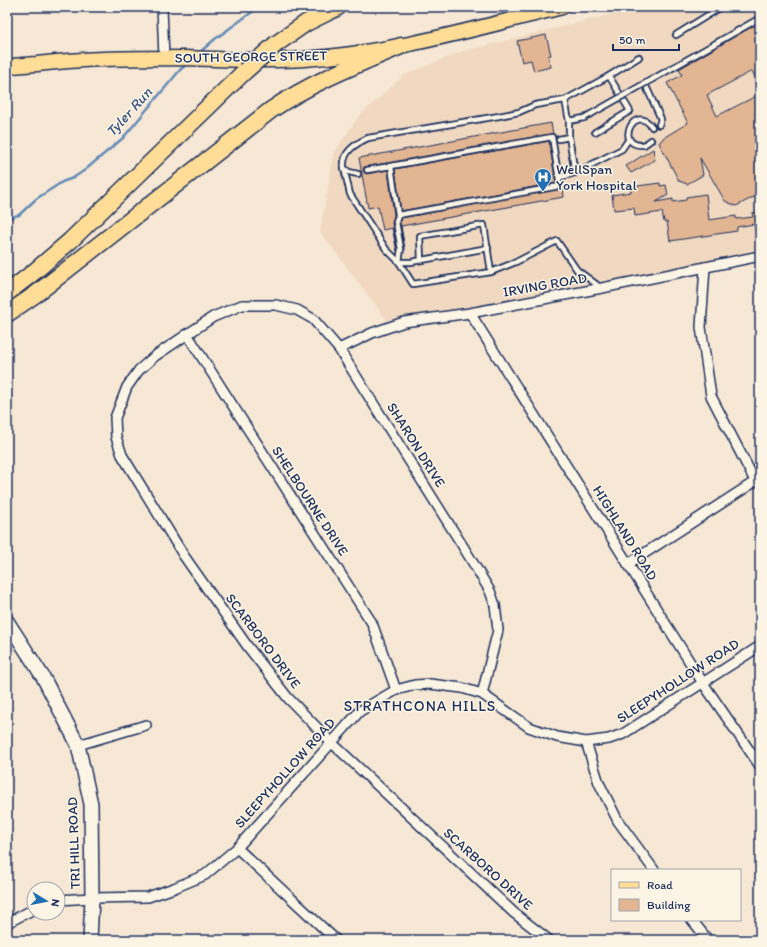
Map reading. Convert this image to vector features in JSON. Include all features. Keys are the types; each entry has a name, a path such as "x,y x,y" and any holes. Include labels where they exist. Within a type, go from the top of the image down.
{"highway":[{"path":"7,293 34,272 76,235 245,71 276,44 306,23 338,7"},
{"path":"7,314 36,294 271,110 291,97 333,75 401,46"}],"main road":[{"name":"SOUTH GEORGE STREET","path":"8,67 61,61 164,58 303,59 332,56 401,46 562,7"}],"street":[{"path":"162,7 164,58"},
{"name":"IRVING ROAD","path":"339,349 372,332 404,322 470,313 760,256"},
{"path":"628,564 758,480 711,396 701,328 705,267"},
{"name":"SHARON DRIVE","path":"213,318 242,305 276,305 297,310 313,319 339,349 490,591 495,605 498,630 482,694"},
{"name":"HIGHLAND ROAD","path":"470,313 703,683 760,766"},
{"name":"SCARBORO DRIVE","path":"213,318 155,356 140,370 127,387 115,418 116,437 122,455 184,556 243,641 288,698 331,742 514,913 549,940"},
{"name":"SHELBOURNE DRIVE","path":"187,334 372,623 396,690"},
{"name":"TRI HILL ROAD","path":"7,621 43,677 78,745 91,804 92,898 90,940"},
{"name":"SLEEPYHOLLOW ROAD","path":"66,900 148,897 205,875 236,848 360,711 396,690 414,685 430,684 462,688 482,694 529,728 557,737 586,742 609,739 623,734 760,646"},
{"path":"78,745 146,725"},
{"path":"586,742 599,783 618,821 653,869"},
{"path":"236,848 336,940"},
{"path":"7,923 26,913"},
{"path":"693,921 708,940"}],"lane":[{"path":"676,36 719,8"},
{"path":"569,121 584,118 760,18"},
{"path":"602,288 577,270 557,241 516,262 491,272 413,284 399,262 386,250 350,194 344,168 344,157 355,143 368,138 499,116 519,112 535,105 565,100 609,76 639,57"},
{"path":"595,132 630,111 609,76"},
{"path":"645,84 661,119 659,125"},
{"path":"565,100 575,173"},
{"path":"561,176 575,173 622,149 629,139 629,126 636,121 644,120 652,127"},
{"path":"559,139 569,137"},
{"path":"367,170 552,138 560,186 398,215"},
{"path":"629,139 635,144 640,145 648,143 651,140"},
{"path":"391,166 398,215 396,222 401,249 399,262"},
{"path":"344,168 349,172 358,174"},
{"path":"422,260 420,236 484,225 491,272"},
{"path":"399,262 411,262 488,248"}],"shaded area":[{"name":"WellSpan York Hospital","path":"641,7 760,7 760,256 393,328 320,232 334,152 359,116 404,75 463,51"}],"building":[{"name":"WellSpan York Hospital","path":"760,22 760,87 752,71 707,95 717,116 760,94 760,194 736,206 725,201 700,158 703,175 687,184 679,181 659,143 663,138 688,123 667,83 682,75 679,69"},
{"path":"546,35 551,55 548,56 551,67 534,71 531,60 522,62 517,41"},
{"path":"551,123 553,134 364,167 363,171 366,174 388,170 394,215 392,223 397,251 392,228 383,230 378,206 368,208 359,158"},
{"path":"549,141 556,183 401,211 395,169"},
{"path":"653,149 655,160 631,173 626,166"},
{"path":"660,183 660,186 666,185 668,195 656,202 673,199 673,202 686,200 686,197 706,194 709,220 736,216 736,219 753,217 752,213 760,212 760,237 756,237 754,224 737,227 737,231 670,241 667,222 664,222 662,212 635,216 634,208 614,210 612,195 631,192 630,187"},
{"path":"563,188 564,197 401,226 405,250 400,222 401,218"}],"waterway":[{"name":"Tyler Run","path":"199,53 215,39 259,7"},
{"name":"Tyler Run","path":"7,218 19,215 36,199 62,182 73,178 85,170 123,138 180,70 188,63"}],"place":[{"name":"WellSpan York Hospital","path":"543,192"}],"district":[{"name":"STRATHCONA HILLS","path":"420,706"}]}
